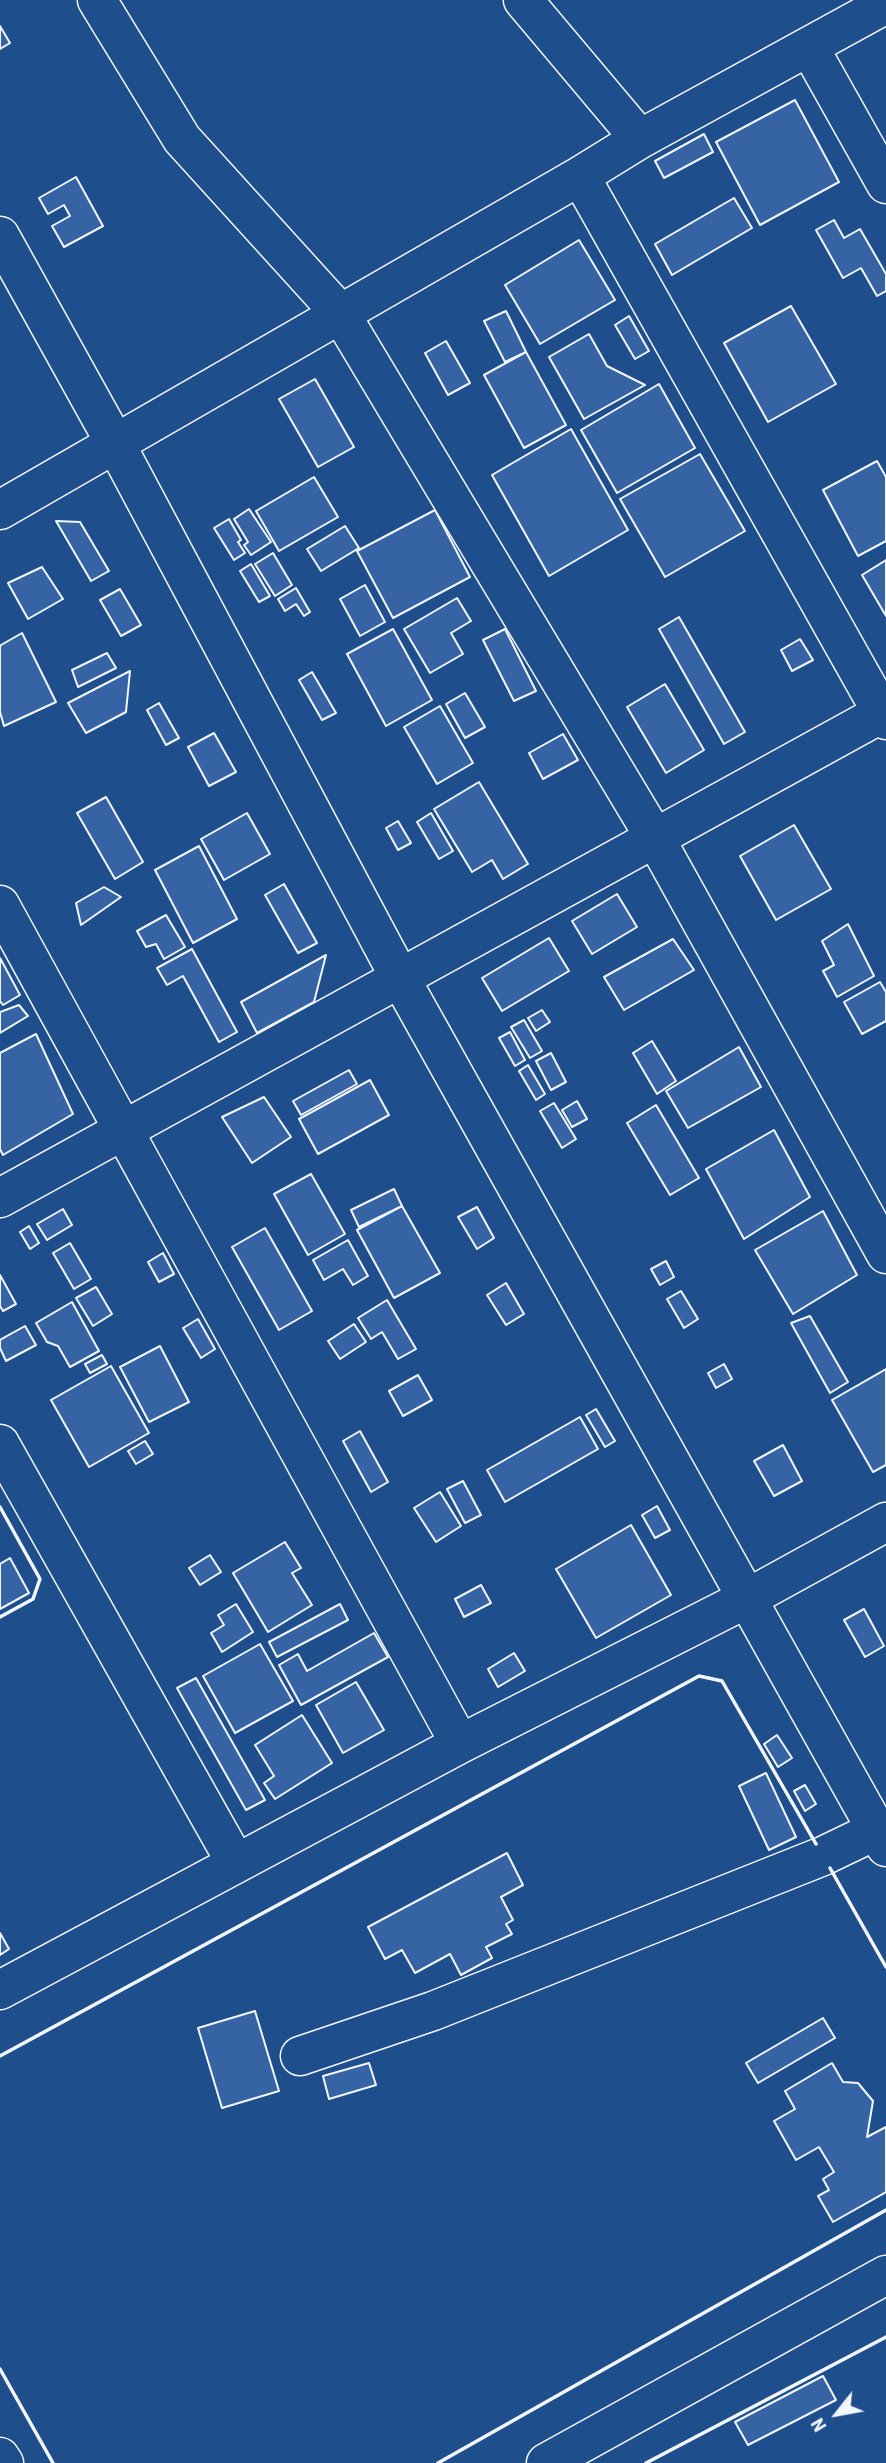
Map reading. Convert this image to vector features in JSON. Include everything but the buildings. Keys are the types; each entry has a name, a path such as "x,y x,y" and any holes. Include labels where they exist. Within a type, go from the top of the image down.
{"street":[{"path":"97,0 182,139 340,313 654,838 886,1254"},
{"path":"523,0 640,139"},
{"path":"0,510 640,139 886,4"},
{"path":"809,47 886,184"},
{"path":"0,1198 654,838 885,715 580,176"},
{"path":"0,236 115,443 400,978 881,1839 823,1856 446,2006 300,2056"},
{"path":"0,905 460,1744"},
{"path":"0,1444 236,1863"},
{"path":"0,1990 460,1744 746,1599 886,1522"},
{"path":"558,2460 886,2275"},
{"path":"0,2456 4,2463"}],"wall":[{"path":"0,1507 40,1579 33,1599 0,1617"},
{"path":"0,2056 699,1676 722,1681 816,1844"},
{"path":"830,1868 886,1967"},
{"path":"438,2463 886,2210"},
{"path":"646,2463 886,2337"},
{"path":"0,2369 53,2463"}]}
